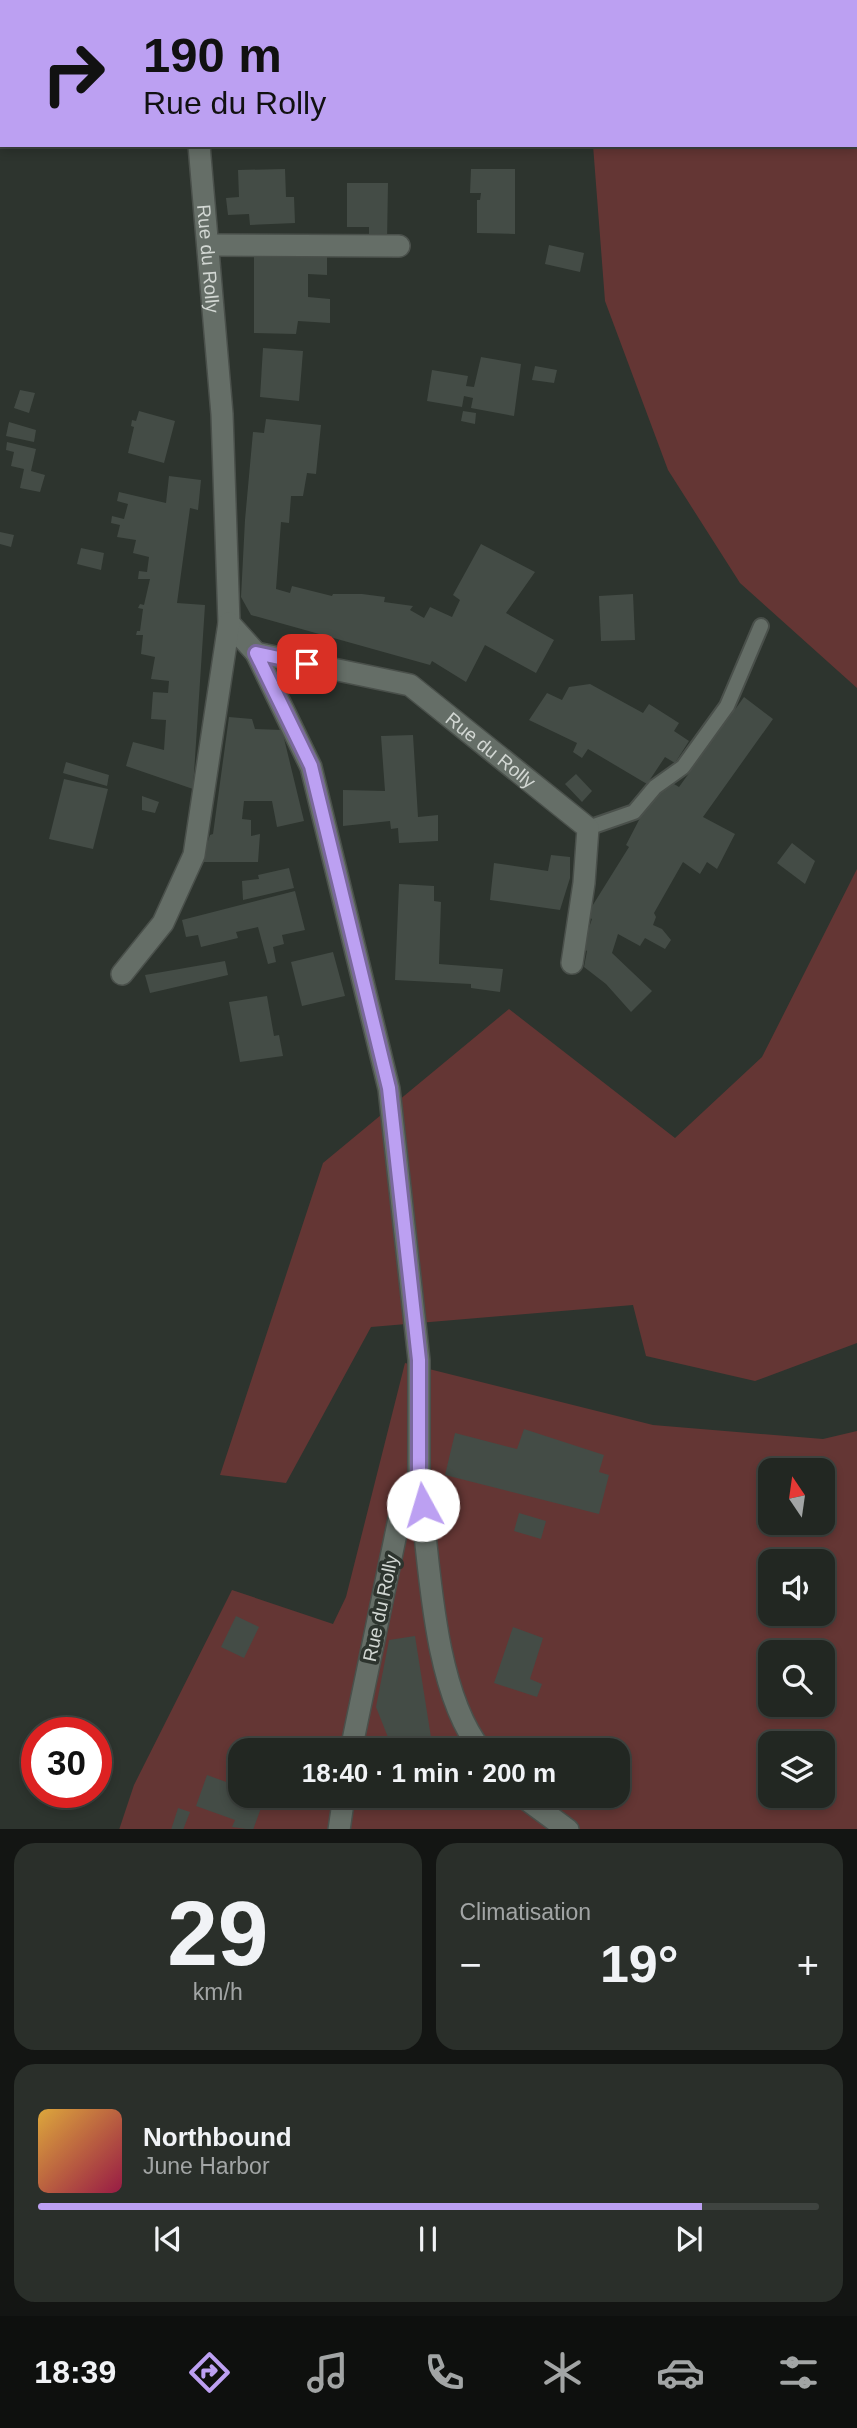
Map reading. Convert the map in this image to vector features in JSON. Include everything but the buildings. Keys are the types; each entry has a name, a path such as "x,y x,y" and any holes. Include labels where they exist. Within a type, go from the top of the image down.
{"street":[{"name":"Rue du Rolly","path":"122,974 163,923 194,856 229,623 222,414 199,147"},
{"path":"208,246 399,246"},
{"name":"Rue du Rolly","path":"229,623 256,653 311,766 389,1088 419,1360 419,1478 398,1519 353,1738"},
{"name":"Rue du Rolly","path":"256,653 410,685 588,828"},
{"path":"572,962 584,883 588,828"},
{"path":"419,1478 444,1667 472,1738"},
{"path":"339,1829 342,1808"},
{"path":"539,1808 568,1829"}],"lane":[{"path":"588,828 634,812 655,787 683,767 727,706 761,626"}],"shaded area":[{"path":"593,147 857,147 857,688 740,583 668,470 605,301"},
{"path":"857,869 857,1343 755,1381 646,1356 633,1305 371,1327 286,1483 220,1475 323,1163 509,1009 675,1138 762,1057"},
{"path":"405,1363 653,1425 823,1439 857,1431 857,1829 119,1829 134,1785 232,1590 333,1624 346,1597"}],"route":[{"path":"307,664 256,653 311,766 389,1088 419,1360 419,1478 423,1505"}]}
